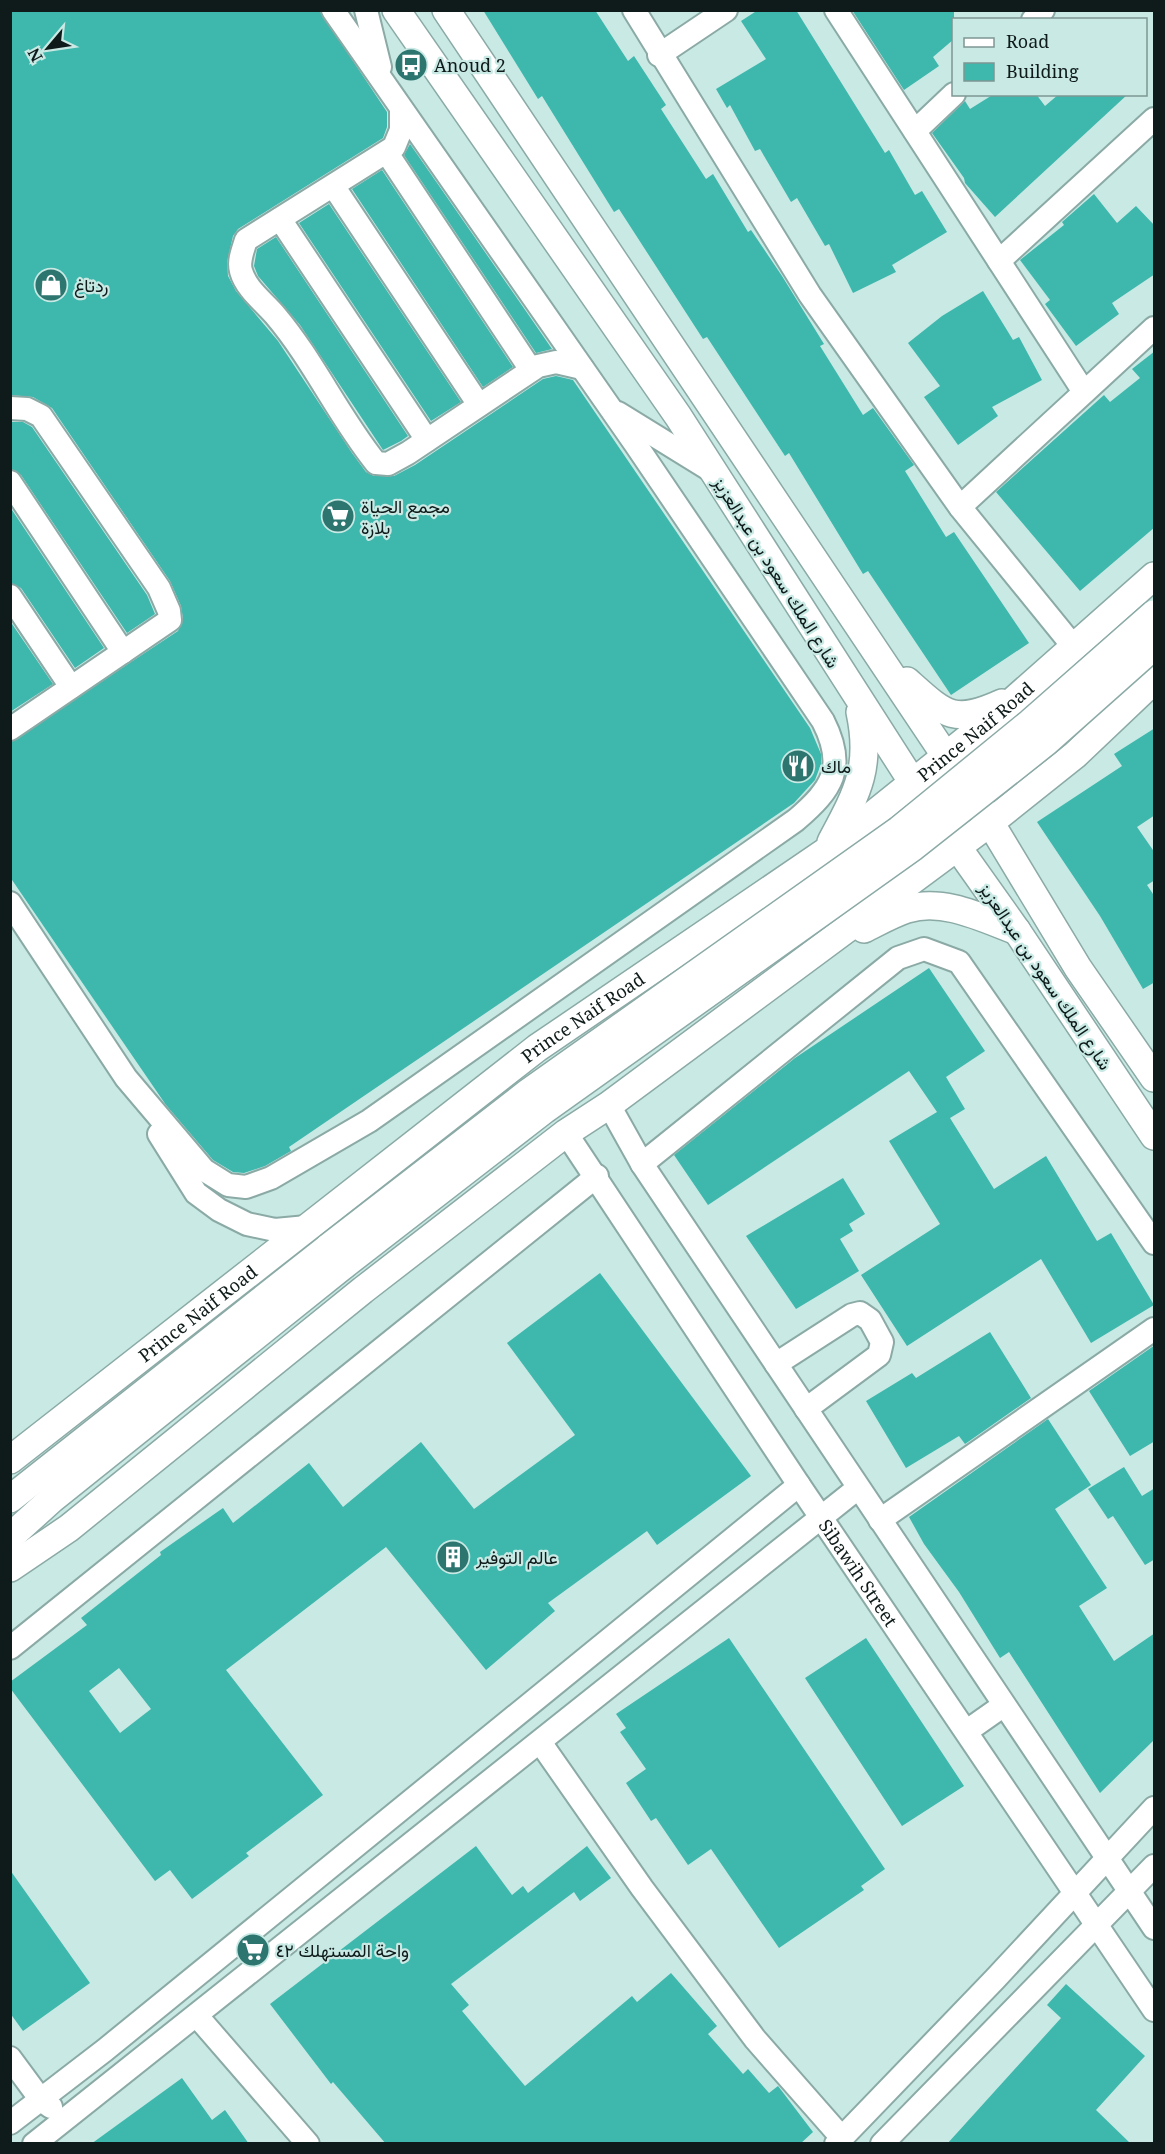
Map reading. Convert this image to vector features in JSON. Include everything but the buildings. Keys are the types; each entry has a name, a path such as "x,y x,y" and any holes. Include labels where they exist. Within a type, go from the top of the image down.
{"main road":[{"name":"شارع الملك سعود بن عبدالعزيز","path":"396,10 678,416 911,782 1017,931 1155,1136"},
{"name":"شارع الملك سعود بن عبدالعزيز","path":"446,10 991,822 1078,968 1155,1078"},
{"name":"Prince Naif Road","path":"10,1460 537,1048 826,851 911,782 946,757 1155,576"},
{"path":"10,1537 529,1092 899,831 1030,723 1155,614"},
{"path":"10,1498 337,1256 913,847 1046,742 1155,646"},
{"path":"878,656 934,705 954,715 974,715 1019,695"},
{"path":"10,1568 69,1528 363,1290 566,1133 609,1105 991,822 1075,755 1155,681"},
{"path":"826,851 859,788 866,741 858,699"},
{"path":"1075,755 1020,823 1017,840 1078,968"},
{"path":"816,950 907,909 934,904 967,912 1017,931"}],"street":[{"path":"219,1210 246,1187 271,1178 369,1121 796,820 820,800 830,785 836,762 833,741 823,721 609,407 333,10"},
{"path":"366,10 385,85"},
{"path":"634,10 659,56 810,295 960,507 1073,646"},
{"path":"659,56 726,10"},
{"path":"836,10 1084,392"},
{"path":"915,131 952,96"},
{"path":"401,109 401,130 394,147 387,153 246,240 241,254 241,271 251,290 299,345 340,415 376,463 388,464 531,370 556,362 582,368"},
{"path":"999,261 1155,119"},
{"path":"387,153 531,370"},
{"path":"334,187 479,405"},
{"path":"280,219 427,440"},
{"path":"960,507 1155,328"},
{"path":"609,407 714,472"},
{"path":"10,408 27,409 41,416 159,588 169,611 170,620 71,687 13,720"},
{"path":"10,482 123,652"},
{"path":"10,596 71,687"},
{"path":"10,903 126,1078 196,1193 219,1210 247,1224 275,1230 307,1227"},
{"path":"642,1164 898,958 924,949 958,962 1155,1243"},
{"path":"126,1078 204,1170 228,1185 246,1187"},
{"path":"609,1105 642,1164 1155,1928"},
{"name":"Sibawih Street","path":"566,1133 597,1176 799,1485 1077,1891 1097,1925 1155,2010"},
{"path":"10,1648 597,1176"},
{"path":"776,1364 852,1315 860,1313 870,1320 882,1342 879,1355 806,1409"},
{"path":"880,1520 1155,1329"},
{"path":"10,2123 799,1485"},
{"path":"33,2144 197,2016 858,1488"},
{"path":"966,1731 1004,1704"},
{"path":"540,1742 642,1888 755,2039 839,2141 1155,1808"},
{"path":"882,2144 1155,1866"},
{"path":"197,2016 308,2144"},
{"path":"10,2058 41,2100 66,2119"},
{"path":"33,2144 41,2100"}],"place":[{"name":"Anoud 2","path":"411,65"},
{"name":"ردتاغ","path":"51,285"},
{"name":"مجمع الحياة بلازة","path":"338,516"},
{"name":"ماك","path":"798,766"},
{"name":"عالم التوفير","path":"453,1557"},
{"name":"واحة المستهلك ٤٢","path":"253,1950"}]}
